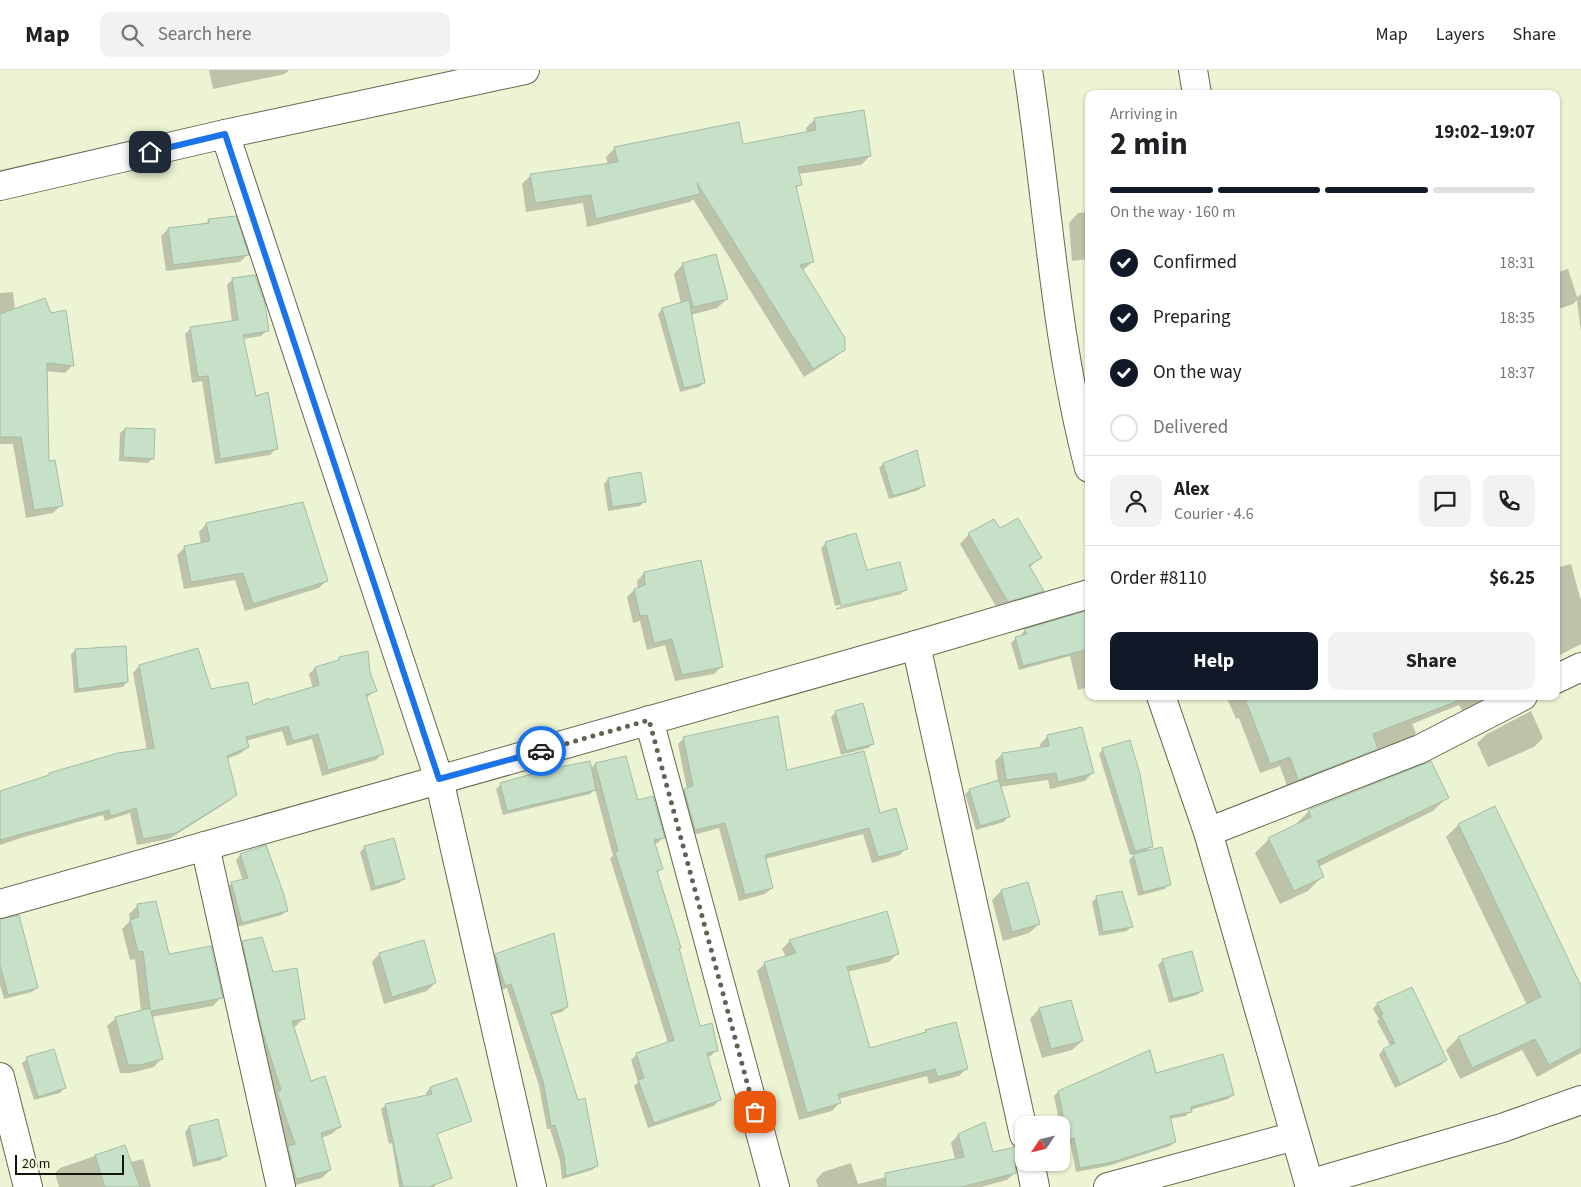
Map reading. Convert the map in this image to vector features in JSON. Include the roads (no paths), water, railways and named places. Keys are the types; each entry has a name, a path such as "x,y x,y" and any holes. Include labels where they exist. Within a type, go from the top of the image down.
{"main road":[{"path":"0,186 466,76 525,70"},
{"path":"1028,70 1036,120 1051,256 1072,400 1085,450"},
{"path":"1193,70 1196,90"},
{"path":"225,134 439,779 532,1187"},
{"path":"0,904 916,645 1085,595"},
{"path":"916,645 1020,1116"},
{"path":"1560,677 1581,667"},
{"path":"1161,700 1208,832 1310,1186 1502,1128 1581,1100"},
{"path":"1208,832 1420,749 1515,700"},
{"path":"649,720 775,1187"},
{"path":"205,846 281,1187"},
{"path":"0,1077 28,1187"},
{"path":"1108,1187 1295,1136"},
{"path":"1032,1171 1035,1187"}]}
